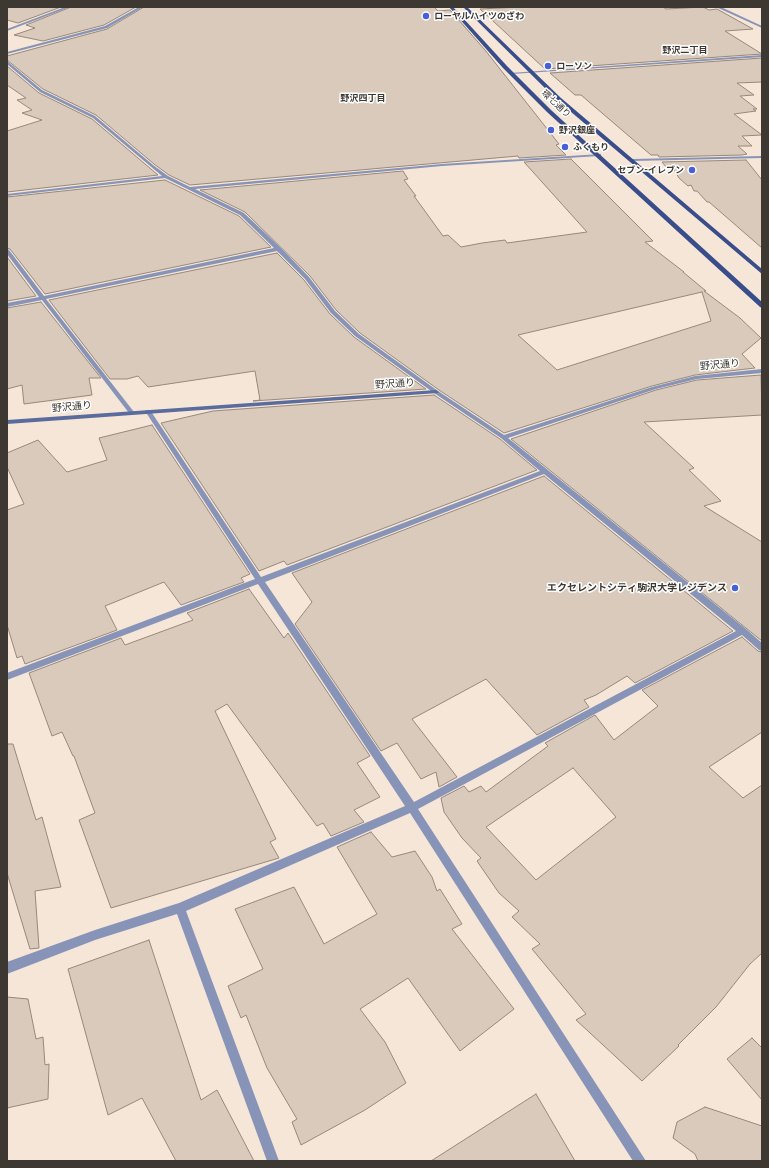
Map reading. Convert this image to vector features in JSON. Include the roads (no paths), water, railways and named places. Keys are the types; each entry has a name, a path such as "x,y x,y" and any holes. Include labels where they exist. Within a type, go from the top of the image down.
{"main road":[{"name":"環七通り","path":"451,7 549,111 599,155 762,306"},
{"name":"環七通り","path":"465,7 559,99 633,160 762,272"}],"street":[{"path":"7,30 68,7"},
{"path":"7,53 106,27 141,7"},
{"path":"718,7 762,26"},
{"path":"512,73 762,56"},
{"path":"7,62 41,91 94,116 151,166 166,177 242,214 280,249 307,278 333,312 357,335 436,392 503,437 762,648"},
{"path":"191,188 442,165 599,155"},
{"path":"633,160 762,157"},
{"path":"7,194 166,177"},
{"path":"7,305 280,249"},
{"path":"7,251 131,412"},
{"name":"野沢通り","path":"503,437 654,388 690,379 762,372"},
{"name":"野沢通り","path":"7,422 131,412 436,392"},
{"path":"148,411 412,808 640,1161"},
{"path":"7,678 546,471"},
{"path":"7,968 95,935 180,908 412,808 743,631"},
{"path":"180,908 273,1161"}],"place":[{"name":"ローヤルハイツのざわ","path":"426,16"},
{"name":"ローソン","path":"548,66"},
{"name":"野沢銀座","path":"551,130"},
{"name":"ふくもり","path":"565,147"},
{"name":"セブン-イレブン","path":"692,170"},
{"name":"エクセレントシティ駒沢大学レジデンス","path":"735,588"}],"district":[{"name":"野沢二丁目","path":"685,50"},
{"name":"野沢四丁目","path":"363,98"}]}
